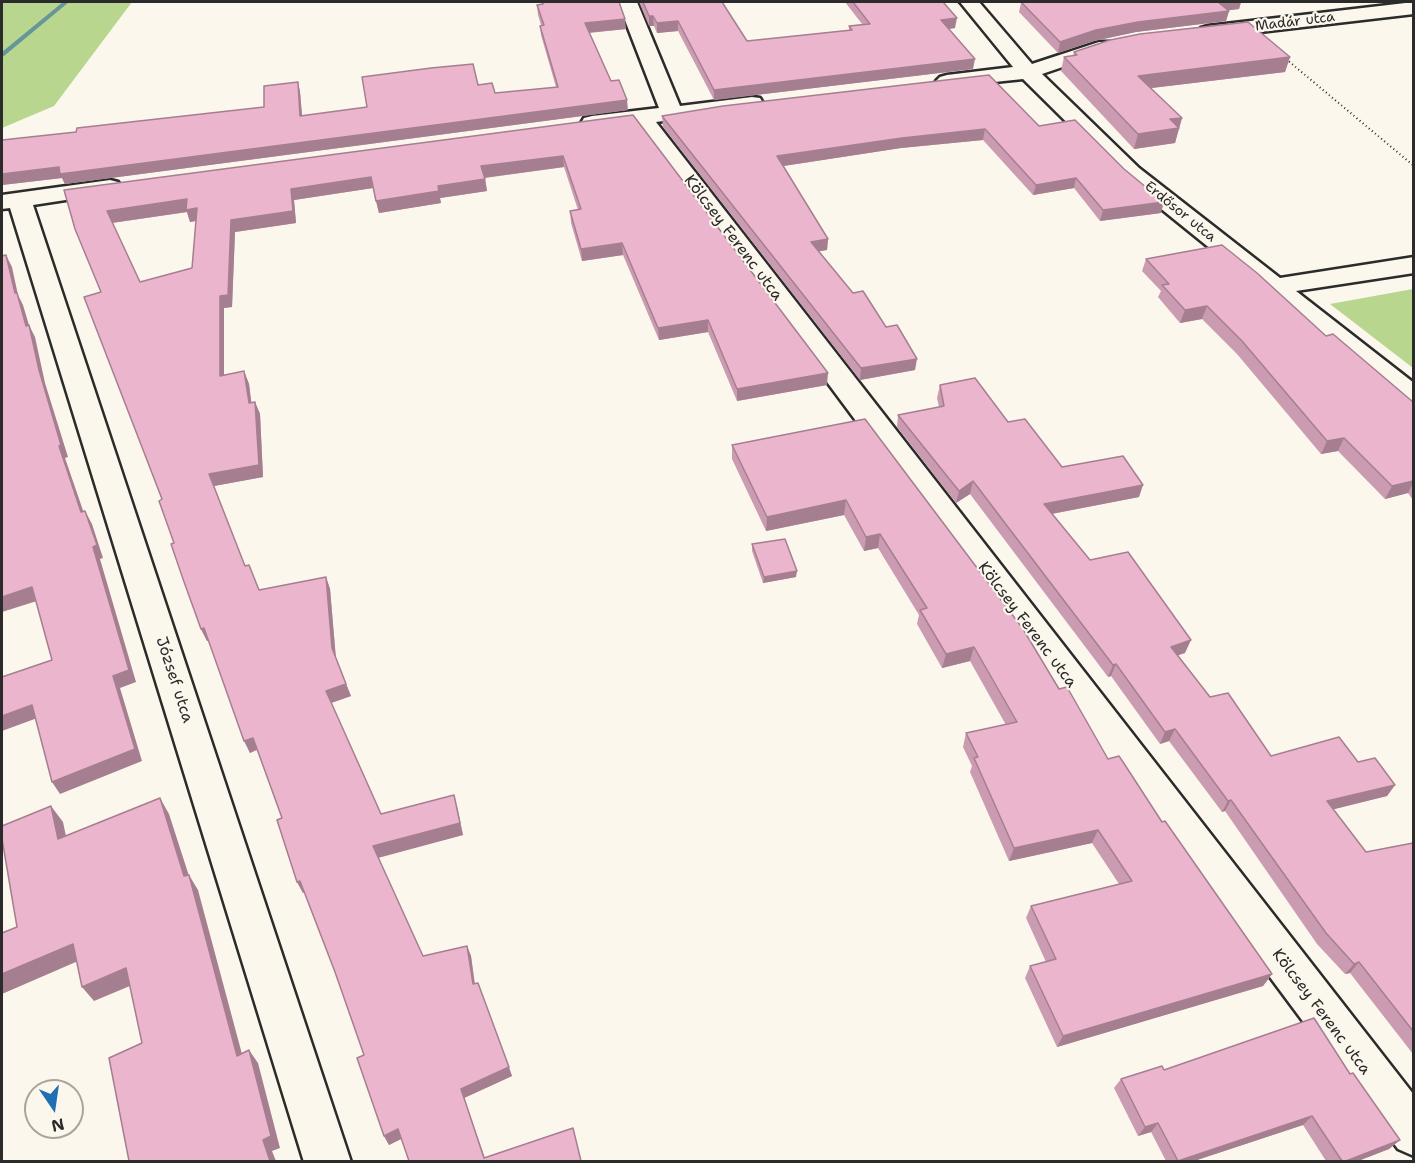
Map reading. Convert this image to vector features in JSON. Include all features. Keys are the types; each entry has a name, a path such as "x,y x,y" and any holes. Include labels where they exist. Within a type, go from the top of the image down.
{"street":[{"name":"Kölcsey Ferenc utca","path":"627,2 656,115 1413,1133"},
{"name":"Erdősor utca","path":"969,2 1028,72 1131,173 1413,398"},
{"name":"Madár utca","path":"1192,34 1413,8"},
{"path":"921,84 1028,72 1101,47 1124,42"},
{"path":"570,126 779,100"},
{"path":"10,200 125,185"},
{"name":"József utca","path":"10,200 328,1161"},
{"path":"1275,287 1413,265"},
{"path":"1360,274 1413,288"}],"path":[{"path":"1248,27 1413,166"}],"green space":[{"path":"2,2 132,2 54,106 2,128"},
{"path":"1413,289 1413,368 1330,304"}],"building":[{"path":"543,2 619,2 625,19 585,23 611,81 619,80 627,100 60,174 59,167 2,174 2,140 76,132 77,128 264,107 264,86 298,82 300,116 367,107 362,77 431,68 473,64 478,85 492,83 495,93 558,87 540,26 544,25 537,5"},
{"path":"643,2 722,2 747,41 852,30 849,26 870,24 853,2 943,2 957,18 941,20 975,59 714,90 678,21 657,23 653,16 649,16"},
{"path":"1021,2 1218,2 1229,11 1138,22 1096,30 1060,42"},
{"path":"1248,22 1290,57 1138,76 1182,118 1170,119 1179,128 1138,134 1064,57 1077,55 1074,52 1110,40 1140,34"},
{"path":"989,75 1039,126 1075,120 1124,169 1164,202 1103,210 1076,178 1036,185 985,129 777,156 828,239 811,242 853,293 863,291 886,327 897,325 917,359 861,368 662,116 723,106"},
{"path":"633,115 828,373 737,389 708,320 658,328 622,243 581,249 570,211 581,209 563,156 481,166 485,179 438,186 439,191 376,201 371,177 291,189 293,211 231,220 228,295 220,296 220,376 244,371 249,403 255,402 259,465 209,474 245,566 249,565 259,590 326,577 332,648 346,684 326,691 381,814 454,795 460,823 373,846 423,956 467,946 473,984 478,983 509,1067 461,1089 484,1158 573,1128 581,1161 409,1161 398,1129 384,1136 357,1058 364,1055 300,881 297,882 277,820 282,818 253,738 244,741 204,628 201,629 171,544 174,543 159,501 162,499 84,297 101,292 75,229 64,190","holes":["187,199 186,210 197,208 192,268 140,282 107,211"]},
{"path":"1222,245 1257,273 1326,336 1333,334 1413,402 1413,481 1392,486 1344,438 1327,441 1242,341 1207,306 1185,310 1162,285 1169,284 1146,259"},
{"path":"6,255 15,293 17,293 26,326 29,325 39,370 61,445 59,446 81,512 85,511 97,545 93,547 129,670 113,676 135,749 52,782 32,705 2,716 2,677 52,660 32,587 2,597 2,256"},
{"path":"975,378 1008,422 1025,419 1062,467 1123,456 1143,485 1044,504 1090,560 1128,552 1191,640 1171,647 1210,697 1228,693 1271,756 1339,737 1358,762 1375,758 1395,785 1327,801 1366,852 1413,843 1413,1031 1359,962 1354,964 1326,933 1231,800 1228,801 1175,729 1165,732 1116,664 1113,665 973,481 959,491 898,415 944,406 940,385"},
{"path":"865,419 1023,629 1059,689 1067,687 1108,759 1119,756 1162,822 1165,821 1272,974 1063,1036 1030,966 1056,959 1031,906 1132,881 1098,830 1014,848 974,758 978,757 966,733 1017,722 974,647 946,654 920,610 927,608 880,534 866,537 846,500 767,517 732,445"},
{"path":"785,539 797,571 764,577 752,544"},
{"path":"160,798 184,876 189,875 237,1056 249,1050 271,1136 263,1140 270,1161 129,1161 109,1058 142,1043 126,968 82,987 73,944 2,974 2,933 17,927 2,839 2,826 51,806 58,839"},
{"path":"1314,1018 1350,1074 1353,1073 1400,1140 1342,1161 1312,1116 1178,1161 1158,1123 1145,1127 1121,1079 1162,1066 1164,1070"}],"waterway":[{"path":"2,55 66,2"}]}
